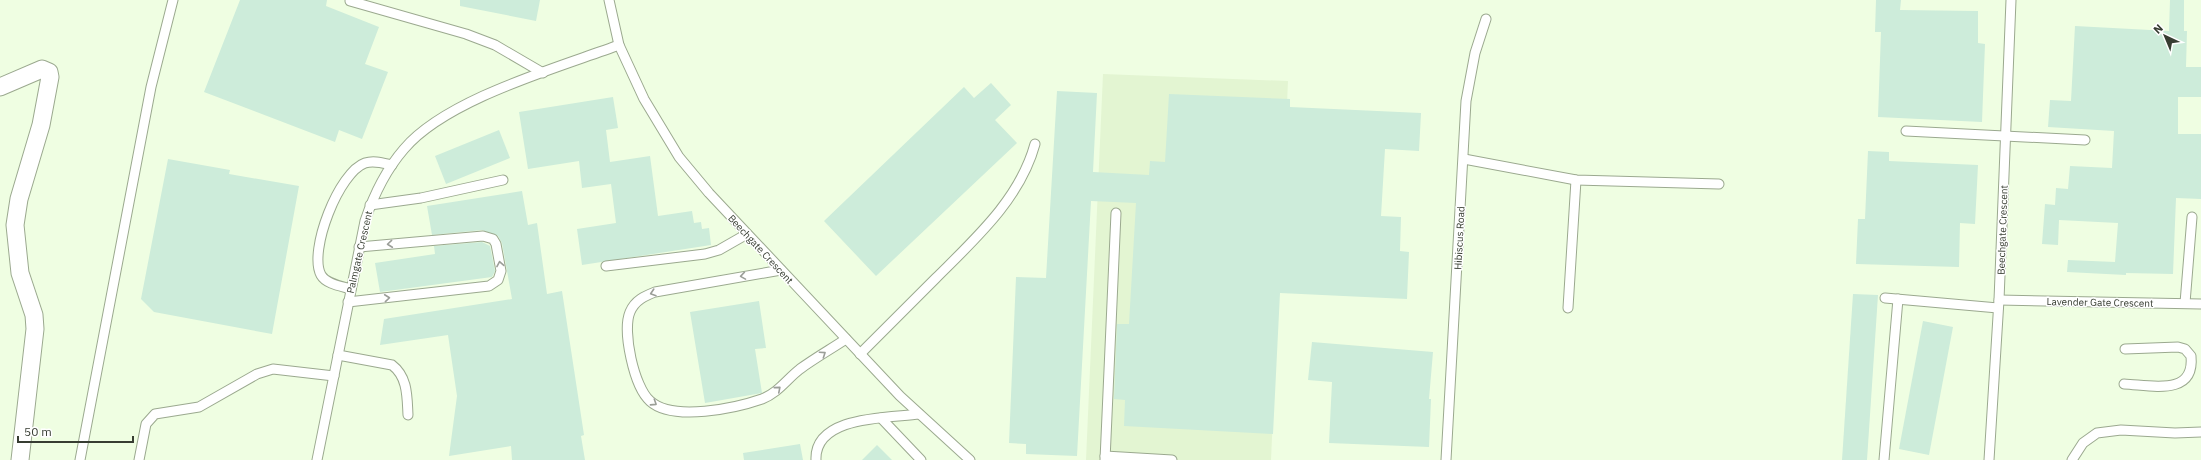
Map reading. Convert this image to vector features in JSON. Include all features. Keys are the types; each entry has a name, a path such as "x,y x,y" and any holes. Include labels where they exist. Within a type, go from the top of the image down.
{"street":[{"path":"0,87 42,69 48,72 50,77 41,125 19,199 15,225 19,267 34,315 35,329 20,460"}],"lane":[{"path":"80,460 151,87 173,0"},
{"path":"350,0 466,34 500,48 543,73"},
{"name":"Beechgate Crescent","path":"609,0 619,45 644,99 679,157 709,193 860,354 919,414 970,460"},
{"name":"Beechgate Crescent","path":"1989,460 1998,304 2011,0"},
{"name":"Hibiscus Road","path":"1446,460 1464,159 1466,101 1470,72 1486,19"},
{"name":"Palmgate Crescent","path":"317,460 359,247 370,205 376,191 404,148 425,128 452,112 488,94 619,45"},
{"path":"1906,131 2085,140"},
{"path":"860,354 998,213 1020,183 1030,162 1036,144"},
{"path":"1464,159 1576,180 1719,184"},
{"path":"351,289 328,282 322,276 318,259 322,233 337,195 354,170 365,163 375,161 392,165"},
{"path":"370,205 421,198 504,180"},
{"path":"1568,308 1576,180"},
{"path":"1116,213 1105,458 1172,460"},
{"path":"2186,304 2192,217"},
{"path":"606,266 705,254 719,250 747,234"},
{"path":"348,302 489,286 498,280 501,271 496,244 493,239 484,236 359,247"},
{"path":"781,270 655,292 644,296 638,301 629,313 628,330 638,382 650,402 665,409 691,412 716,409 762,399 778,390 800,369 846,339"},
{"name":"Lavender Gate Crescent","path":"1885,298 1998,304 2201,304"},
{"path":"1884,460 1898,299"},
{"path":"2124,384 2171,386 2183,381 2197,367 2191,356 2184,349 2178,347 2125,349"},
{"path":"338,355 392,366 398,370 405,386 408,415"},
{"path":"2191,356 2201,356"},
{"path":"139,460 146,424 155,414 199,407 257,374 273,369 334,376"},
{"path":"816,460 819,445 826,435 836,427 848,422 919,414"},
{"path":"881,418 921,460"},
{"path":"2072,460 2083,443 2097,433 2121,430 2176,433 2201,432"}],"shaded area":[{"path":"1103,74 1288,81 1271,460 1086,460"}],"building":[{"path":"240,0 327,0 326,6 379,27 365,64 388,72 362,139 339,130 335,142 204,92"},
{"path":"460,0 540,0 536,21 460,6"},
{"path":"1876,0 1901,0 1900,10 1978,11 1978,43 1985,44 1982,122 1878,117 1881,32 1875,32"},
{"path":"2170,0 2184,0 2184,31 2187,31 2186,67 2201,67 2201,97 2178,97 2178,134 2201,134 2201,199 2176,198 2173,274 2126,273 2126,275 2067,272 2068,260 2115,262 2118,223 2059,220 2058,245 2042,244 2045,204 2055,205 2056,188 2068,189 2070,166 2112,168 2114,131 2048,127 2050,100 2071,101 2075,26 2169,31"},
{"path":"991,83 1011,105 995,120 1017,143 876,276 824,221 964,87 974,98"},
{"path":"1057,91 1097,93 1093,172 1149,175 1150,161 1165,162 1169,94 1290,99 1290,107 1421,113 1419,151 1385,149 1381,216 1401,217 1400,251 1409,252 1407,299 1280,293 1273,434 1124,426 1125,400 1114,399 1117,324 1129,324 1136,203 1091,201 1077,456 1026,454 1026,444 1009,443 1016,277 1046,278"},
{"path":"613,97 618,128 606,130 610,162 650,156 658,216 692,211 694,223 701,222 702,229 709,228 711,245 582,265 577,229 616,223 611,184 582,188 579,161 528,169 519,112"},
{"path":"499,130 510,158 446,184 435,156"},
{"path":"1868,151 1889,152 1889,161 1978,165 1975,224 1960,223 1959,267 1856,264 1858,219 1865,219"},
{"path":"168,159 230,170 229,174 299,186 272,334 154,312 141,299"},
{"path":"522,191 528,225 537,223 547,294 562,291 584,435 581,436 585,460 512,460 511,446 449,456 457,396 448,335 380,345 384,319 512,299 502,243 498,236 482,230 432,235 427,206"},
{"path":"482,242 490,246 495,271 492,277 380,292 375,263 435,254 434,246"},
{"path":"1853,294 1878,295 1867,460 1842,460"},
{"path":"759,301 766,348 755,349 762,393 705,403 690,312"},
{"path":"1923,321 1953,327 1929,455 1899,449"},
{"path":"1312,342 1433,352 1429,399 1431,399 1429,447 1329,443 1332,382 1308,380"},
{"path":"800,444 803,460 744,460 743,453"},
{"path":"877,445 892,460 862,460"}]}
